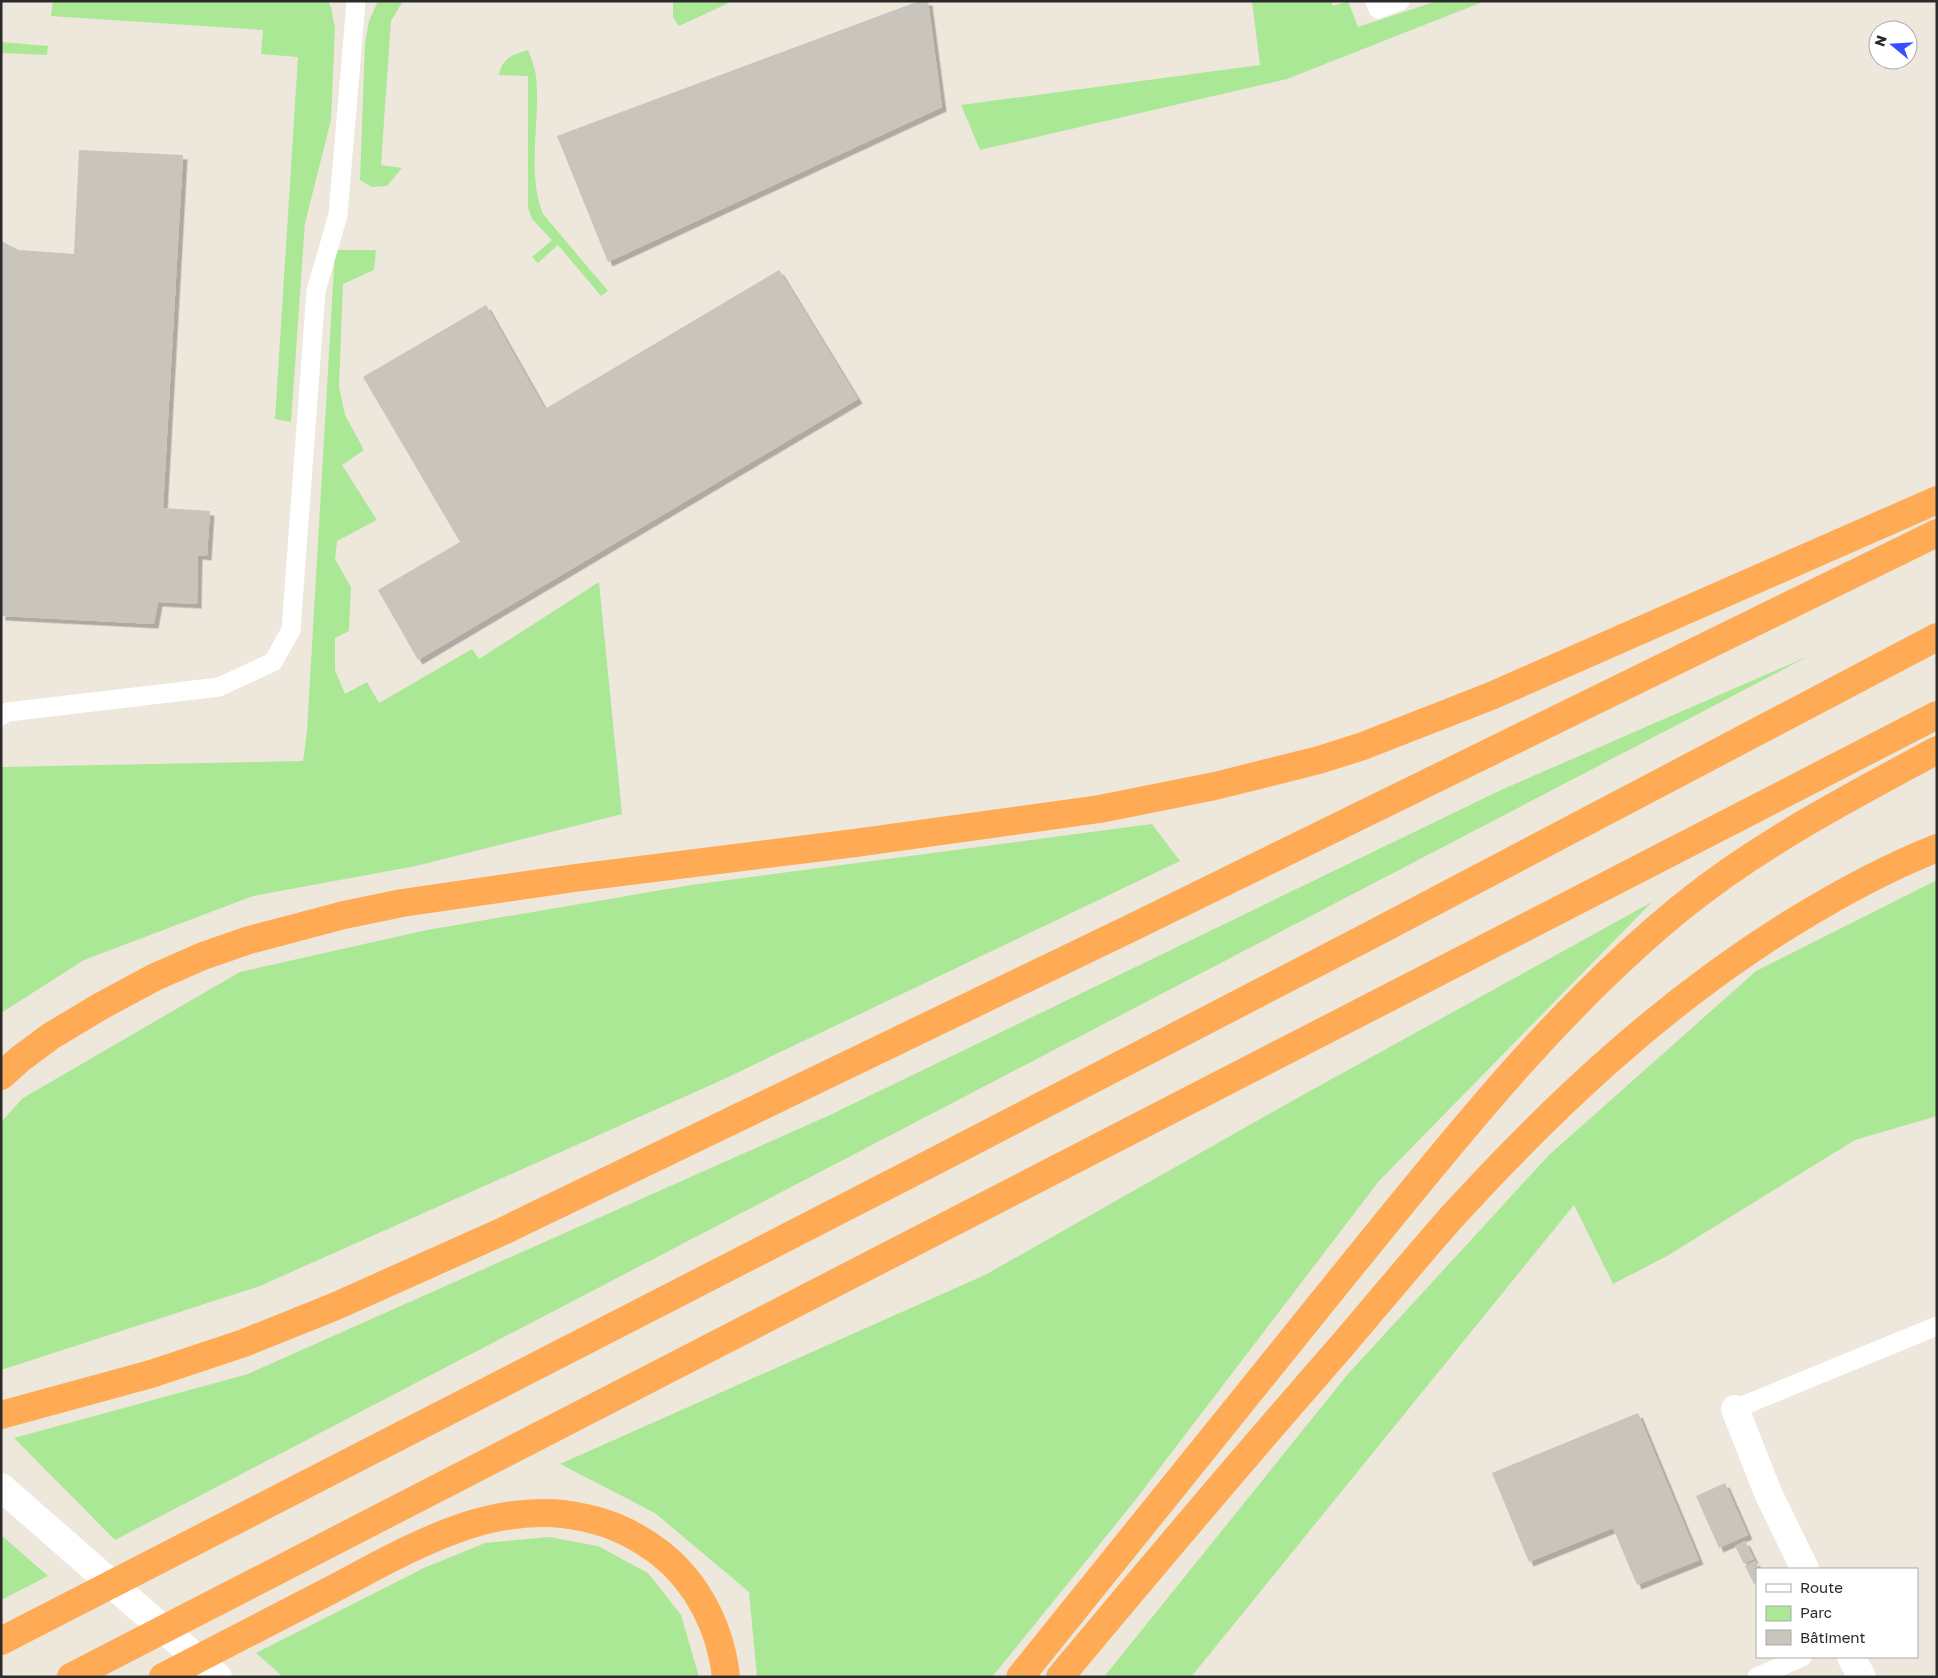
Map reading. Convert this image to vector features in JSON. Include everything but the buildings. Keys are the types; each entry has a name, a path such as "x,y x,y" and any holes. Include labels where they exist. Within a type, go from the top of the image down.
{"highway":[{"path":"7,1068 51,1036 155,977 203,956 249,940 344,914 402,903 575,878 855,843 1100,809 1215,786 1319,760 1363,746 1491,696 1937,500"},
{"path":"1,1415 151,1374 244,1343 336,1306 499,1233 1129,929 1937,532"},
{"path":"1,1640 964,1147 1937,636"},
{"path":"71,1677 1937,715"},
{"path":"1020,1677 1389,1221 1507,1078 1566,1015 1658,928 1709,885 1735,866 1805,822 1937,750"},
{"path":"1060,1677 1189,1522 1448,1222 1513,1152 1572,1094 1662,1014 1706,980 1764,940 1831,899 1937,848"},
{"path":"163,1677 435,1538 495,1517 536,1512 575,1515 615,1526 649,1544 668,1559 692,1586 710,1618 718,1636 726,1677"}],"main road":[{"path":"1735,1409 1768,1493 1805,1568"},
{"path":"1,1487 218,1677"},
{"path":"1852,1658 1862,1677"}],"lane":[{"path":"1,716 8,712 219,687 273,662 291,630 316,291 338,216 356,1"},
{"path":"1375,1 1378,9 1400,1"},
{"path":"1735,1409 1937,1326"},
{"path":"1757,1677 1800,1658"}],"green space":[{"path":"53,1 328,1 335,28 331,120 305,223 291,422 275,419 298,57 261,54 263,30 51,16"},
{"path":"378,1 403,1 391,21 381,165 402,168 387,186 372,187 360,180 365,44 369,21"},
{"path":"673,1 733,1 679,26 673,17"},
{"path":"1252,1 1331,1 1333,6 1348,1 1358,27 1437,1 1485,1 1287,79 980,150 961,105 1260,65"},
{"path":"1,42 48,46 47,55 1,53"},
{"path":"528,50 536,76 535,181 538,198 543,214 608,291 601,296 558,245 538,263 532,257 552,240 532,219 528,208 528,76 499,75 500,69 509,58"},
{"path":"335,250 376,250 374,270 343,284 339,387 345,415 364,450 342,465 377,520 337,541 335,559 351,587 349,631 335,638 335,670 345,694 367,682 379,703 472,649 479,659 599,582 622,814 416,866 253,896 84,960 1,1013 1,767 303,761 307,731"},
{"path":"1809,656 115,1540 14,1438 248,1374 832,1114 1501,790"},
{"path":"1152,824 1180,861 722,1080 260,1286 1,1370 1,1122 23,1098 240,972 427,930 691,885"},
{"path":"1937,880 1937,1116 1855,1140 1667,1256 1613,1284 1574,1205 1191,1677 1104,1677 1348,1374 1549,1155 1756,971"},
{"path":"1652,902 1379,1181 1133,1503 992,1677 757,1677 749,1592 655,1513 560,1464 985,1275 1292,1101"},
{"path":"1,1535 48,1576 1,1600"},
{"path":"549,1537 598,1546 648,1573 681,1615 699,1677 283,1677 256,1653 424,1568 485,1543"}]}
